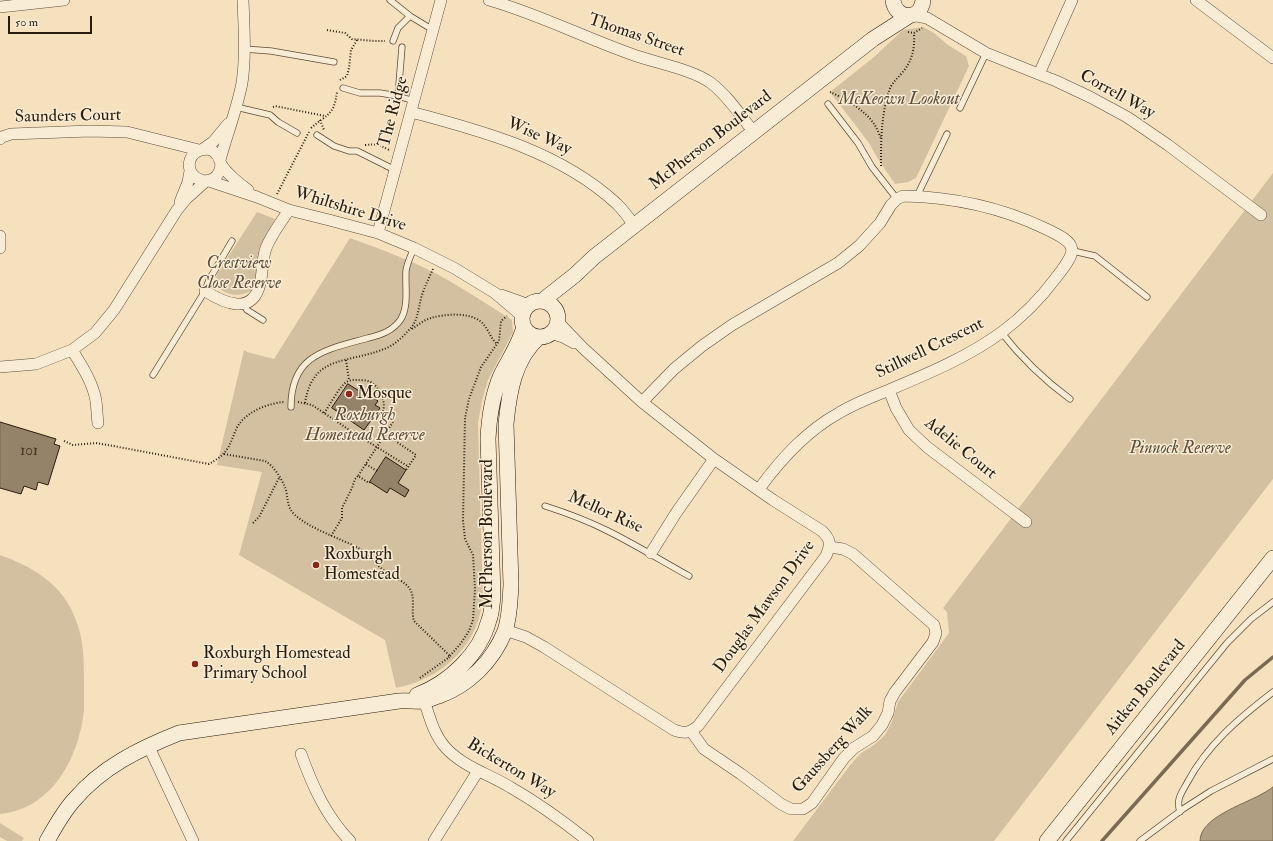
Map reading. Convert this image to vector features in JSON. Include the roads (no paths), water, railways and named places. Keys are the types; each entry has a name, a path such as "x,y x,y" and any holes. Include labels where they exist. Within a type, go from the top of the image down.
{"street":[{"path":"0,8 64,0"},
{"path":"0,366 36,364 72,350 95,333 114,310 177,210 186,199 220,173 221,162 242,83 244,49 243,0"},
{"name":"The Ridge","path":"378,233 442,0"},
{"name":"Thomas Street","path":"489,0 524,12 632,55 691,73 710,83 725,96 753,131"},
{"name":"McPherson Boulevard","path":"47,841 57,823 74,800 96,778 122,759 179,733 403,700 451,676 458,670 468,660 479,643 489,621 493,596 493,582 488,439 489,419 493,398 501,377 521,340 526,312 753,131 873,39 920,10 923,0"},
{"name":"Correll Way","path":"923,0 931,14 944,28"},
{"path":"1039,74 1072,0"},
{"path":"1196,0 1273,58"},
{"path":"893,1 894,7 900,13 910,15"},
{"name":"McPherson Boulevard","path":"873,39 884,24 893,1"},
{"name":"Correll Way","path":"910,15 927,18 986,53 1039,74 1090,97 1127,118 1168,145 1261,215"},
{"path":"177,210 188,182 192,157 213,142 235,112"},
{"name":"Wise Way","path":"411,112 494,135 560,164 593,183 618,205 634,225"},
{"name":"Saunders Court","path":"0,137 11,134 90,131 127,132 201,150"},
{"name":"Saunders Court","path":"158,140 178,152 190,169"},
{"path":"201,150 213,152 221,162"},
{"name":"Whiltshire Drive","path":"221,162 240,184 256,197"},
{"path":"190,169 197,179 208,181"},
{"name":"Whiltshire Drive","path":"208,181 256,197 288,210 378,233 414,248 454,268 526,312"},
{"path":"642,402 674,369 702,346 732,325 838,263 859,246 880,223 891,205 903,196 954,200 990,208 1030,221 1061,236 1070,242 1073,251"},
{"path":"205,290 224,302 234,304 243,304 252,299 258,292 262,262 266,247 288,210"},
{"path":"0,236 0,248"},
{"name":"Stillwell Crescent","path":"759,489 775,467 793,447 816,428 863,400 889,390 972,351 1001,332 1022,316 1044,293 1069,262 1073,251"},
{"name":"McPherson Boulevard","path":"420,692 448,692 466,682 483,667 496,650 505,630 510,607 511,585 506,424 512,382 521,359 530,345 551,326 560,296 574,275"},
{"path":"548,303 551,326 533,335 526,312 548,303"},
{"name":"Douglas Mawson Drive","path":"551,326 584,348 642,402 714,459 773,500 822,531 828,538 830,547 826,556 698,726 691,731"},
{"path":"72,350 83,366 90,382 96,401 98,423"},
{"name":"Adelie Court","path":"889,390 896,408 909,430 922,443 1026,522"},
{"name":"Mellor Rise","path":"651,553 676,513 714,459"},
{"name":"Gaussberg Walk","path":"691,731 704,749 781,804 791,809 803,809 812,803 844,758 854,748 873,736 888,713 890,701 895,692 933,642 936,633 934,625 928,618 909,604 853,554 843,549 830,547"},
{"name":"Aitken Boulevard","path":"1047,841 1273,558"},
{"path":"505,630 526,637 544,647 674,730 683,733 691,731"},
{"name":"Bickerton Way","path":"420,692 430,722 445,747 460,761 506,784 535,801 588,841"},
{"path":"148,746 193,841"},
{"path":"301,754 323,807 350,841"},
{"path":"434,841 478,771"}],"lane":[{"path":"390,0 410,16 433,31"},
{"path":"393,41 398,28 410,16"},
{"path":"398,96 402,47"},
{"path":"244,49 270,51 334,62"},
{"path":"960,108 986,53"},
{"path":"343,88 360,93 380,93 398,96 414,101"},
{"path":"828,104 858,143 872,167 897,199"},
{"path":"235,112 270,115 278,122 297,133"},
{"path":"917,196 947,134"},
{"path":"317,136 334,146 349,152 357,150 396,170"},
{"path":"153,375 205,290 232,241"},
{"path":"291,404 291,393 294,381 310,359 332,348 378,336 392,330 402,318 405,305 406,270 414,248"},
{"path":"1073,251 1095,256 1147,297"},
{"path":"243,304 247,310 262,320"},
{"path":"1001,332 1030,367 1070,399"},
{"name":"Mellor Rise","path":"545,506 607,530 651,553 689,576"},
{"path":"1066,841 1227,643 1251,619 1273,602"},
{"path":"1180,812 1178,804 1179,798 1207,750 1244,715 1273,692"},
{"path":"1140,841 1211,791 1273,759"}],"waterway":[{"path":"1102,841 1245,680 1273,657"}],"place":[{"name":"Mosque","path":"349,394"},
{"name":"Roxburgh Homestead","path":"316,565"},
{"name":"Roxburgh Homestead Primary School","path":"195,664"}],"park label":[{"name":"McKeown Lookout","path":"899,100"},
{"name":"Crestview Close Reserve","path":"239,274"},
{"name":"Roxburgh Homestead Reserve","path":"365,426"},
{"name":"Pinnock Reserve","path":"1180,449"}]}
